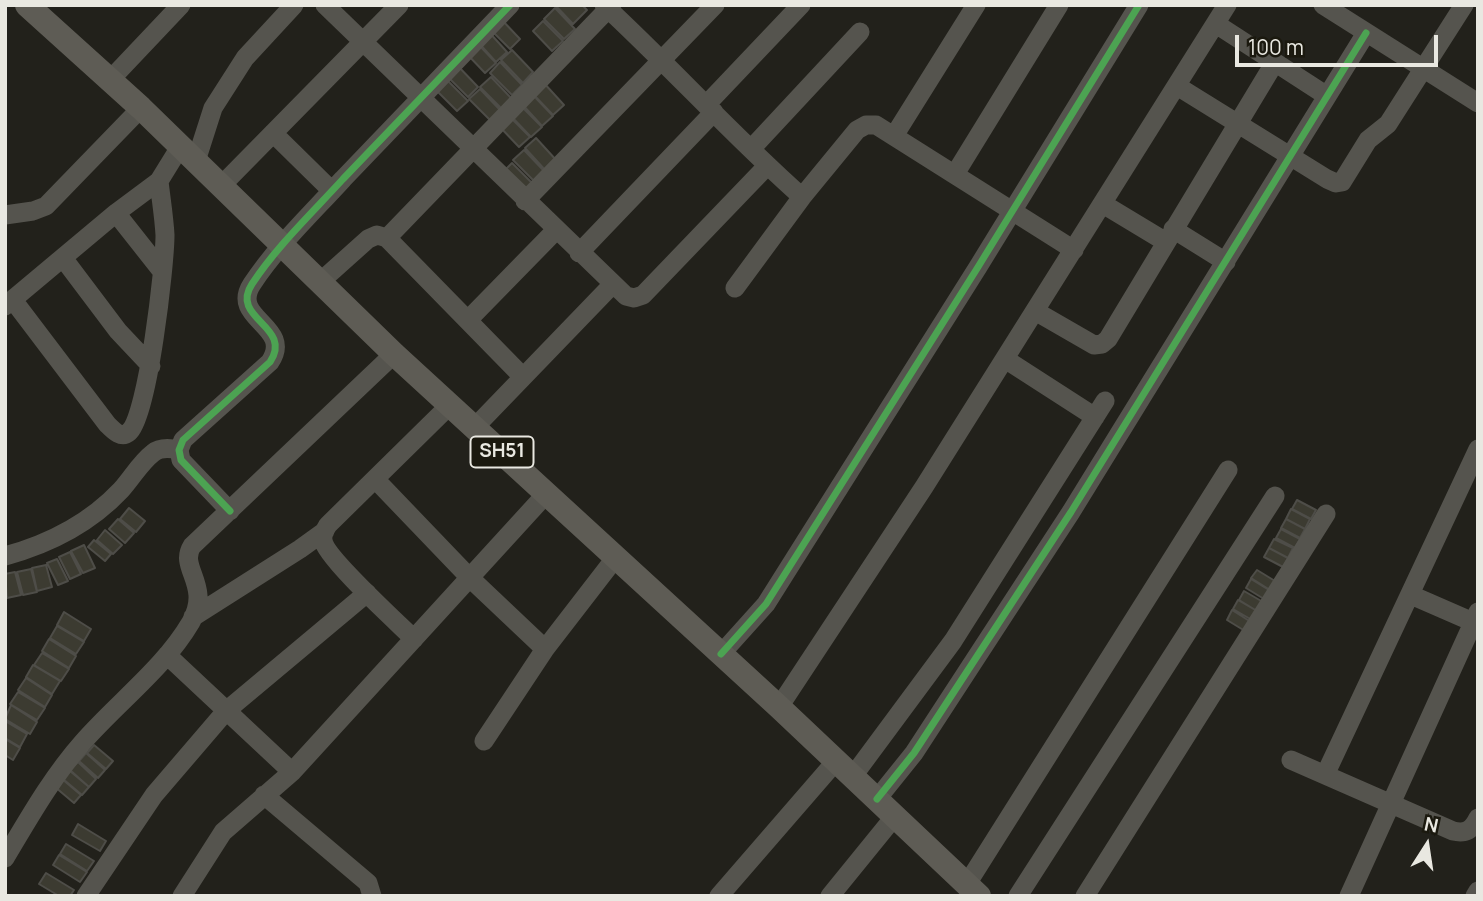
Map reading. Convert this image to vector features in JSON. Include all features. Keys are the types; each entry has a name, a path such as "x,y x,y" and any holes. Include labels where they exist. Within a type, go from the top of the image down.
{"main road":[{"name":"SH51","path":"27,5 141,108 394,354 779,707 973,890"}],"street":[{"path":"110,80 181,5"},
{"path":"159,181 165,237 151,366 135,424 129,432 122,435 116,433 9,303 116,213 159,181 188,154 245,58 294,5"},
{"path":"325,5 626,296 634,298 643,295 767,166"},
{"path":"221,186 399,5"},
{"path":"230,511 181,460 178,450 183,440 270,362 275,353 277,344 272,335 251,312 247,296 251,286 283,244 510,5"},
{"path":"525,201 715,5"},
{"path":"579,253 801,5"},
{"path":"894,136 976,5"},
{"path":"955,174 1059,5"},
{"path":"721,654 766,604 1139,5"},
{"path":"779,707 917,498 1227,5"},
{"path":"1323,5 1478,103"},
{"path":"1177,86 1327,179 1336,183 1342,182 1368,140 1388,124 1464,5"},
{"path":"387,238 608,6 767,166 802,197"},
{"path":"1216,24 1327,96"},
{"path":"751,149 860,32"},
{"path":"830,896 886,808 904,767 1079,500 1366,33"},
{"path":"1035,311 1094,345 1102,345 1108,339 1275,62"},
{"path":"5,215 46,206 141,108"},
{"path":"735,288 802,197 857,130 866,125 876,125 1074,250"},
{"path":"273,134 332,191"},
{"path":"1103,204 1226,262"},
{"path":"116,213 161,270"},
{"path":"468,320 556,230"},
{"path":"320,282 368,239 377,235 387,238 523,377"},
{"path":"63,258 118,331 151,366"},
{"path":"475,427 612,285"},
{"path":"229,307 247,296"},
{"path":"5,858 68,760 167,655 193,617 199,593 188,562 189,551 394,354"},
{"path":"719,896 845,769 953,641 1096,416 1005,359"},
{"path":"193,617 324,531 451,404"},
{"path":"1325,775 1478,449"},
{"path":"5,556 70,530 104,506 156,450 178,450"},
{"path":"973,890 1228,470"},
{"path":"376,480 470,578 545,649"},
{"path":"182,896 223,832 292,772 547,493"},
{"path":"1018,896 1156,677 1275,496"},
{"path":"1085,896 1326,514"},
{"path":"324,531 323,542 326,549 414,639"},
{"path":"485,741 545,649 616,557"},
{"path":"86,896 154,795 226,710 367,593"},
{"path":"1349,896 1475,617 1411,595"},
{"path":"167,655 292,772"},
{"path":"1291,760 1462,833 1470,830 1478,818"},
{"path":"264,795 364,879 371,887 372,896"},
{"path":"1475,896 1478,891"}],"building":[{"path":"555,5 582,5 587,10 573,24"},
{"path":"555,8 575,29 564,39 544,19"},
{"path":"501,19 520,39 510,49 490,29"},
{"path":"543,21 563,41 552,51 533,31"},
{"path":"488,31 507,52 496,62 477,41"},
{"path":"477,43 496,63 485,73 466,53"},
{"path":"512,50 533,72 523,83 501,60"},
{"path":"500,62 522,85 512,95 490,73"},
{"path":"457,65 478,87 468,97 446,75"},
{"path":"491,77 512,99 502,109 480,87"},
{"path":"446,79 468,101 457,111 435,89"},
{"path":"543,82 564,105 553,115 532,93"},
{"path":"480,89 501,111 491,121 469,99"},
{"path":"531,93 553,116 542,126 521,103"},
{"path":"520,105 542,127 531,137 510,115"},
{"path":"508,115 530,137 519,147 498,125"},
{"path":"536,138 557,161 546,171 525,148"},
{"path":"524,150 545,172 535,182 513,160"},
{"path":"512,163 534,185 523,195 502,173"},
{"path":"1297,500 1316,510 1311,519 1292,509"},
{"path":"129,508 145,521 136,532 120,519"},
{"path":"1291,509 1310,519 1305,529 1286,519"},
{"path":"118,519 134,533 125,543 109,529"},
{"path":"1286,519 1305,529 1300,538 1281,528"},
{"path":"1281,529 1300,539 1295,548 1276,538"},
{"path":"105,530 122,545 113,554 97,540"},
{"path":"1274,539 1293,548 1288,558 1269,548"},
{"path":"94,540 111,554 105,561 88,547"},
{"path":"84,545 95,568 83,573 71,551"},
{"path":"1269,548 1288,558 1283,567 1264,557"},
{"path":"70,552 81,574 70,579 59,557"},
{"path":"57,559 68,581 58,585 47,563"},
{"path":"46,565 52,587 37,591 32,568"},
{"path":"31,569 37,592 23,595 17,572"},
{"path":"1257,570 1275,581 1270,590 1251,578"},
{"path":"15,572 21,595 7,598 5,574"},
{"path":"1251,579 1269,590 1264,599 1246,588"},
{"path":"1244,591 1263,602 1257,611 1239,600"},
{"path":"1238,600 1257,611 1252,620 1233,609"},
{"path":"1232,610 1251,622 1245,631 1227,620"},
{"path":"64,612 91,629 84,641 57,625"},
{"path":"57,626 84,642 76,654 50,638"},
{"path":"49,639 76,656 69,668 42,651"},
{"path":"42,653 69,669 61,681 34,665"},
{"path":"33,665 60,681 52,694 26,677"},
{"path":"26,678 52,695 45,707 18,690"},
{"path":"18,692 45,708 37,720 10,704"},
{"path":"11,705 37,722 30,734 5,719"},
{"path":"5,721 27,734 20,747 5,738"},
{"path":"5,739 20,748 13,760 5,755"},
{"path":"94,745 113,761 106,769 87,753"},
{"path":"86,753 105,770 98,778 79,761"},
{"path":"78,762 96,779 89,787 70,770"},
{"path":"70,771 89,787 82,795 63,779"},
{"path":"62,779 81,795 74,803 55,787"},
{"path":"78,824 106,841 100,851 72,835"},
{"path":"66,844 94,861 87,871 60,854"},
{"path":"59,855 87,872 80,882 53,865"},
{"path":"46,873 74,890 70,896 59,896 39,884"}],"cycle path":[{"path":"230,511 181,460 179,450 183,440 270,362 275,350 274,340 248,306 247,296 252,284 295,230 510,5"},
{"path":"721,654 766,604 1139,5"},
{"path":"877,799 914,753 1071,512 1366,33"}]}
